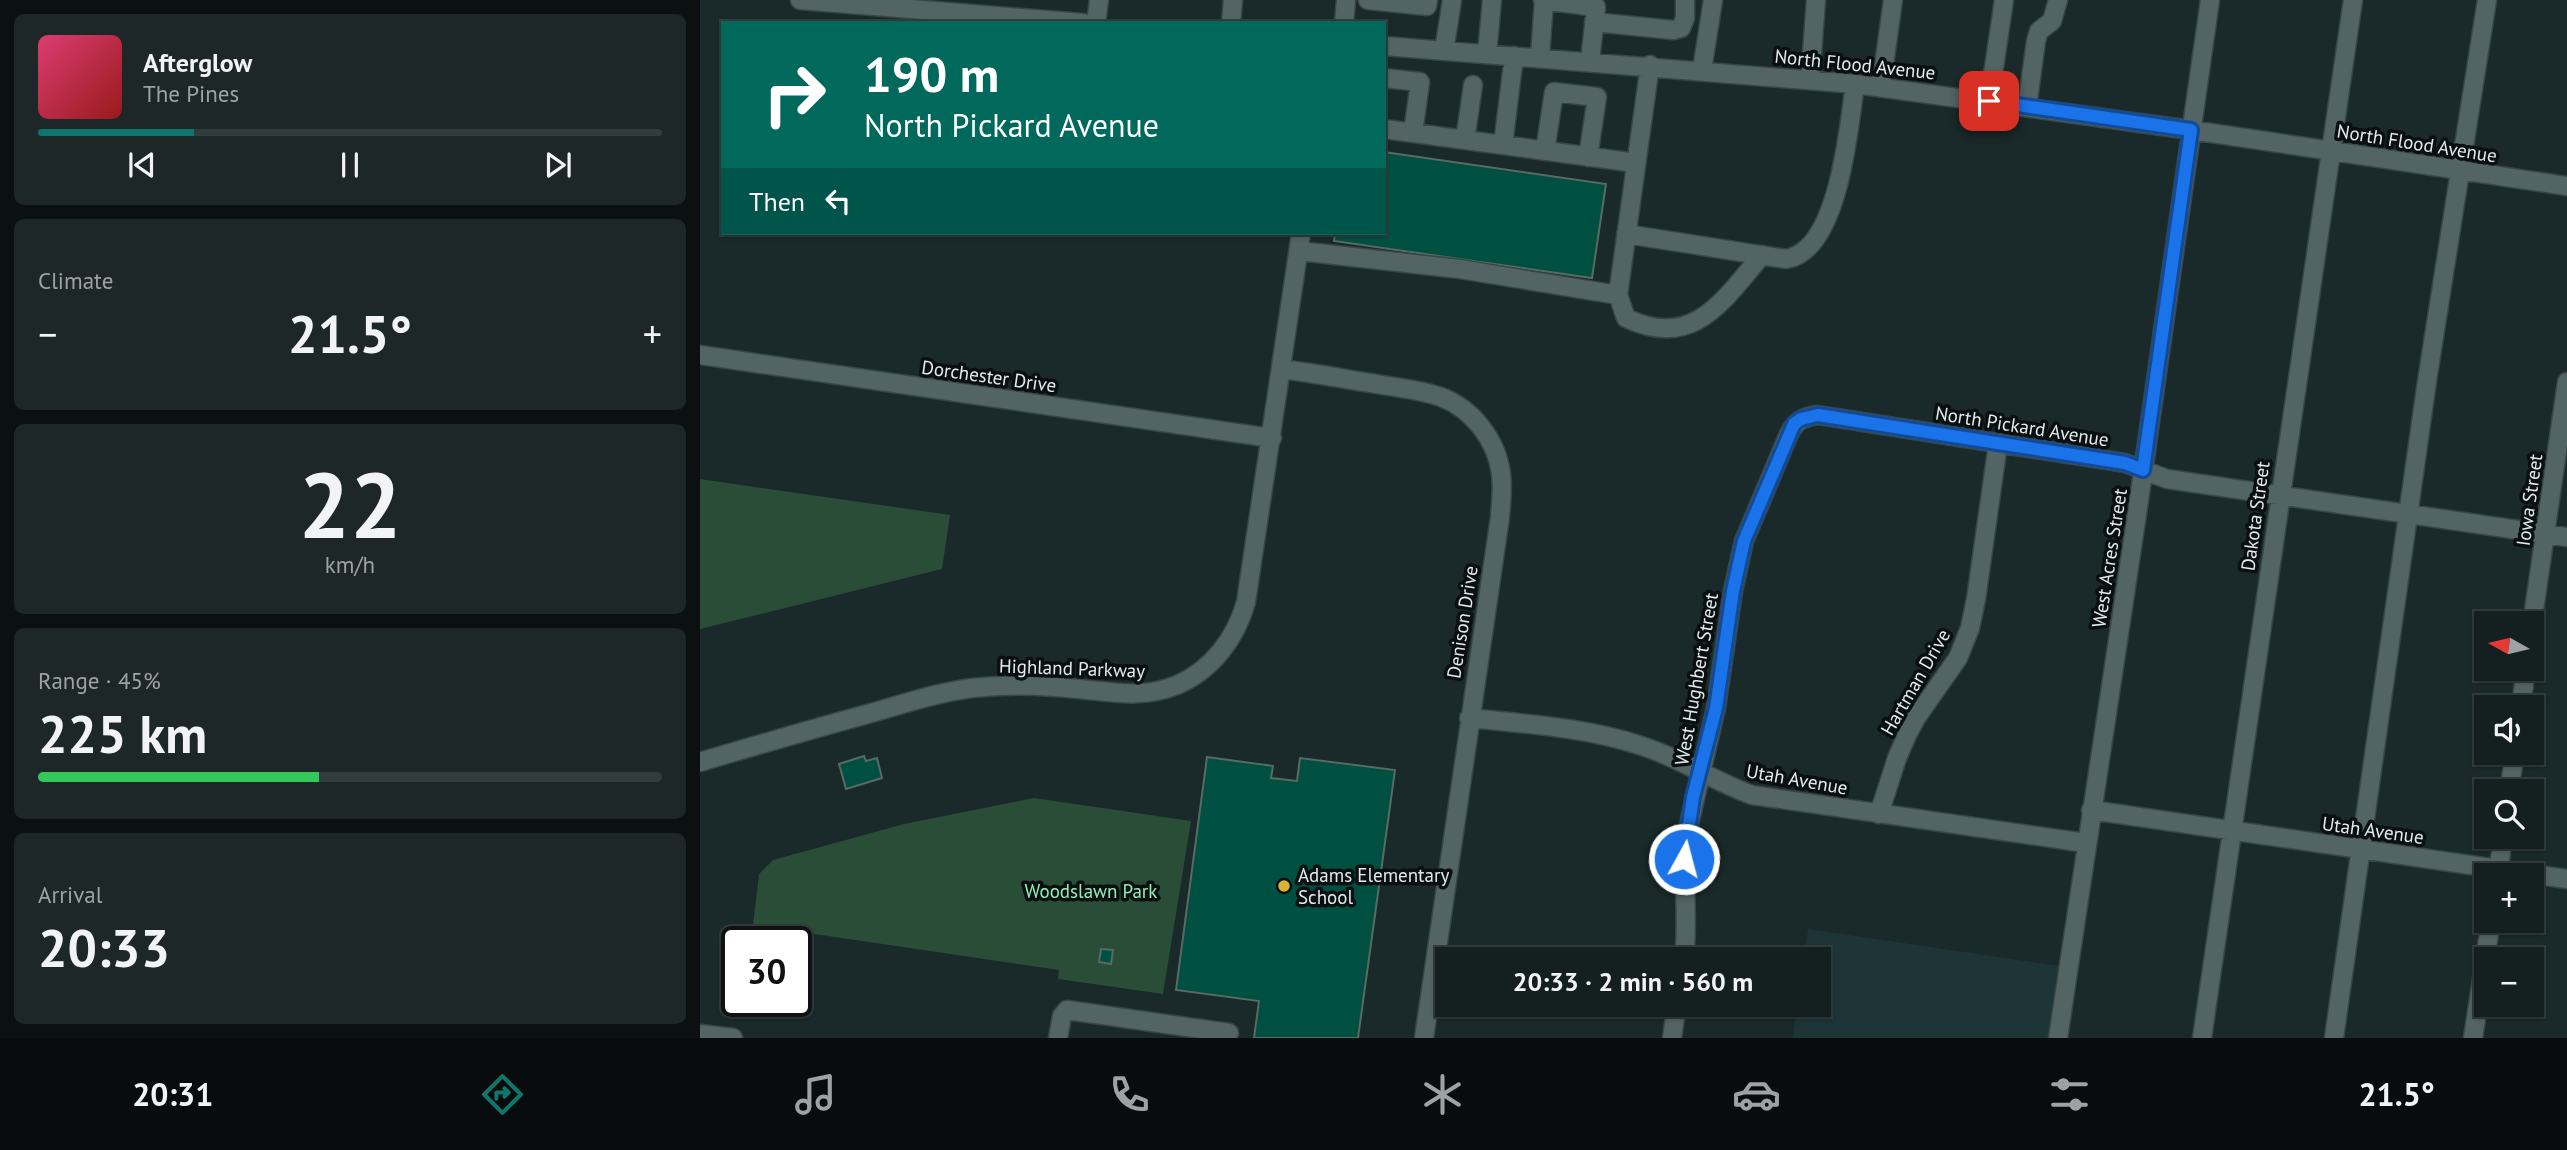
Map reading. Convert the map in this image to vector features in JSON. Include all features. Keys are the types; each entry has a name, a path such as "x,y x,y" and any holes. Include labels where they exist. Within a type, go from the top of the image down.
{"street":[{"path":"800,0 889,3 1064,21"},
{"path":"1096,21 1099,0"},
{"path":"1231,21 1233,0"},
{"path":"1344,21 1346,0"},
{"path":"1368,0 1427,6 1428,0"},
{"path":"1444,51 1452,0"},
{"path":"1487,54 1492,0"},
{"path":"1540,57 1543,0 1596,10 1629,25 1673,30 1681,28 1685,18 1685,0"},
{"path":"1702,70 1713,0"},
{"path":"1810,79 1816,0"},
{"path":"1881,87 1893,0"},
{"path":"1989,101 2004,0"},
{"path":"2027,107 2036,41 2039,31 2052,21 2058,0"},
{"name":"West Acres Street","path":"2058,1038 2210,0"},
{"name":"Dakota Street","path":"2202,1038 2353,0"},
{"path":"2334,1038 2409,514 2487,0"},
{"path":"1590,61 1596,10"},
{"name":"North Flood Avenue","path":"1386,46 1855,83 2567,186"},
{"path":"1503,145 1514,56"},
{"path":"1650,65 1618,295 1626,318 1645,327 1676,330 1700,320 1736,286 1762,256"},
{"path":"1386,78 1420,82 1413,133"},
{"path":"1626,234 1786,259 1802,253 1822,230 1843,163 1855,83"},
{"path":"1465,140 1473,85"},
{"path":"1545,151 1554,92 1597,97 1588,157"},
{"path":"1386,129 1636,163"},
{"path":"1300,242 1618,295"},
{"name":"Highland Parkway","path":"700,762 929,695 991,686 1018,686 1135,695 1164,690 1191,678 1204,668 1228,643 1244,612 1300,242"},
{"name":"Dorchester Drive","path":"700,355 1272,438"},
{"name":"Denison Drive","path":"1281,369 1396,387 1441,397 1458,405 1473,417 1493,445 1502,477 1501,506 1424,1038"},
{"name":"Iowa Street","path":"2534,611 2567,382"},
{"name":"North Pickard Avenue","path":"1801,419 1818,415 2125,463 2166,479 2567,537"},
{"name":"West Hughbert Street","path":"1685,947 1686,837 1716,708 1733,591 1744,541 1789,434 1794,424 1801,419"},
{"name":"Hartman Drive","path":"1879,814 1896,758 1907,735 1958,658 1970,628 1998,444"},
{"name":"Utah Avenue","path":"1469,718 1548,726 1618,738 1672,757 1752,795 2086,843"},
{"name":"Utah Avenue","path":"2091,810 2474,868"},
{"name":"Utah Avenue","path":"2544,877 2567,879"},
{"path":"2473,1038 2489,933"},
{"path":"1058,1038 1062,1016 1067,1010 1229,1033"},
{"path":"1672,1038 1675,1017"},
{"path":"700,1034 733,1038"}],"shaded area":[{"path":"1808,929 2060,966 2049,1038 1793,1038 1796,1017 1831,1017 1831,947 1806,947"}],"green space":[{"path":"700,479 950,515 942,569 700,629"},
{"name":"Woodslawn Park","path":"1034,798 1191,821 1163,994 1058,979 1059,970 812,934 812,926 753,925 759,874 773,860 904,824"}],"building":[{"path":"1386,152 1606,184 1592,278 1334,241 1335,235 1386,235"},
{"path":"864,756 866,761 877,758 882,778 846,789 839,764"},
{"name":"Adams Elementary School","path":"1207,757 1273,766 1271,778 1297,781 1300,758 1395,770 1358,1038 1254,1038 1259,1001 1176,990"},
{"path":"1101,949 1113,950 1111,964 1099,962"}],"place":[{"name":"Adams Elementary School","path":"1284,886"}],"route":[{"path":"1684,859 1693,797 1716,708 1733,591 1744,541 1794,424 1801,419 1818,415 2125,463 2143,470 2191,130 1989,101"}]}
